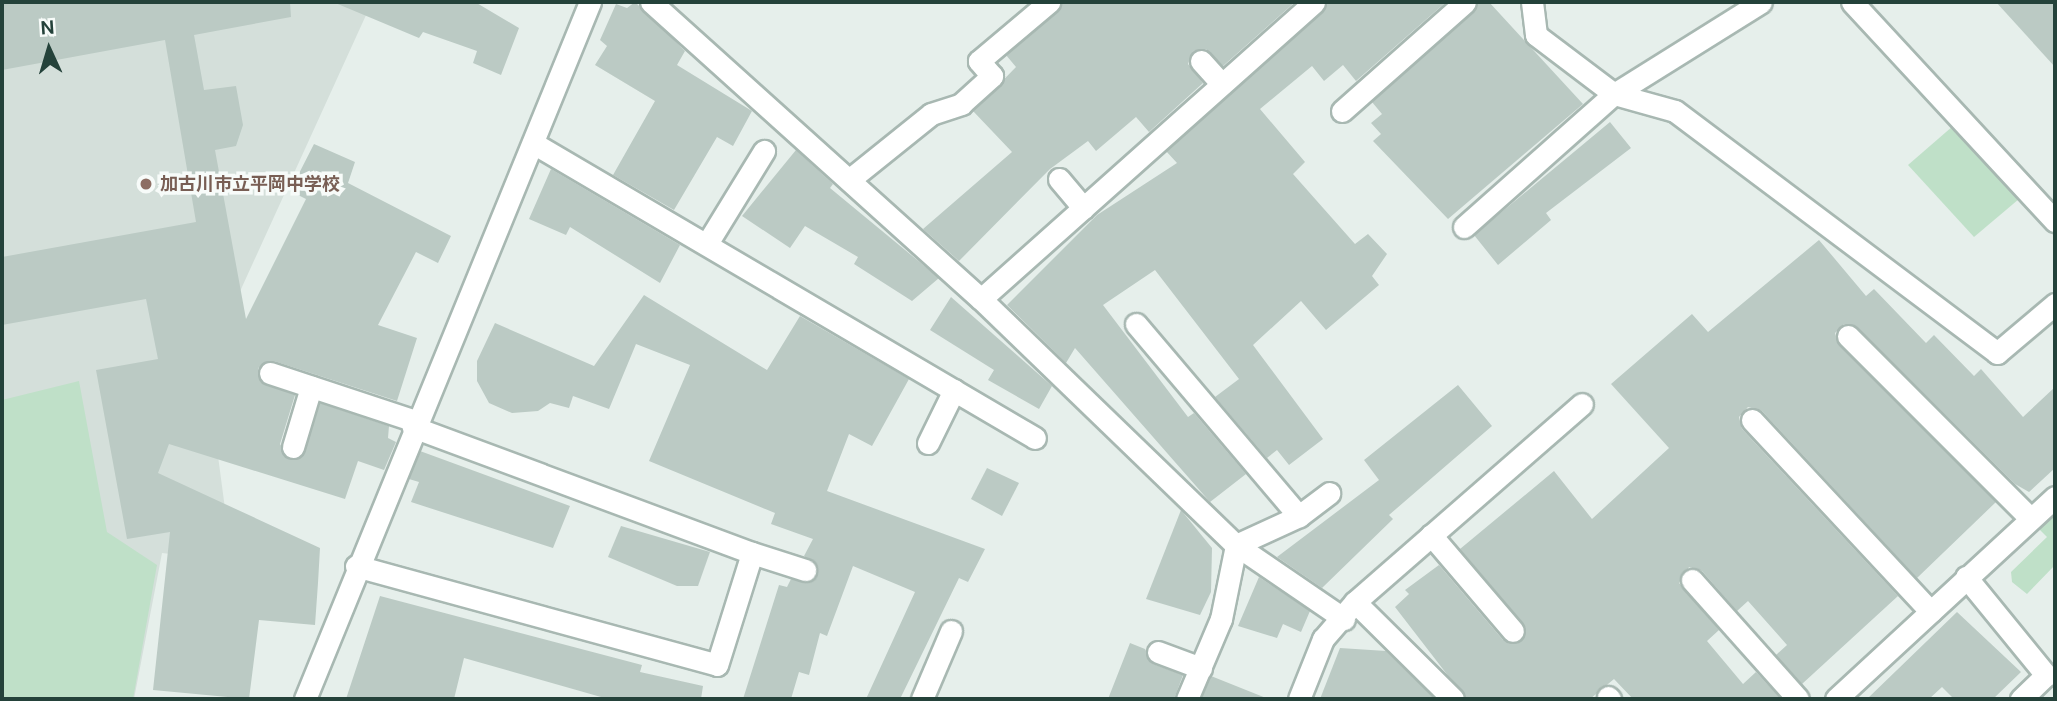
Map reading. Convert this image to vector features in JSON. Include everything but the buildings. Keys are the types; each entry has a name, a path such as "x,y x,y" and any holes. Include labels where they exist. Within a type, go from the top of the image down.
{"street":[{"path":"305,699 414,424 590,2"},
{"path":"651,2 981,299 1236,545 1349,611 1453,699"},
{"path":"849,180 931,114 961,104 992,76 979,61 1049,2"},
{"path":"981,299 1314,2"},
{"path":"1342,111 1465,2"},
{"path":"1532,2 1536,35 1614,94 1675,111 1997,353 2055,304"},
{"path":"1464,228 1614,94 1761,2"},
{"path":"1852,2 2055,221"},
{"path":"1201,61 1222,84"},
{"path":"533,143 708,242 1035,438"},
{"path":"708,242 764,150"},
{"path":"1059,179 1083,208"},
{"path":"1136,324 1299,516"},
{"path":"1848,337 2030,518"},
{"path":"271,373 414,424 752,553 805,570"},
{"path":"293,447 311,387"},
{"path":"928,443 954,390"},
{"path":"1299,699 1323,639 1349,611 1431,535 1582,404"},
{"path":"1752,420 1931,612"},
{"path":"1236,545 1299,516 1329,493"},
{"path":"1836,699 2055,497"},
{"path":"1431,535 1513,631"},
{"path":"1186,699 1221,619 1236,545"},
{"path":"356,566 717,665 752,553"},
{"path":"1966,577 2046,676 2021,699"},
{"path":"1692,580 1798,699"},
{"path":"922,699 951,631"},
{"path":"1158,652 1201,668"}],"shaded area":[{"name":"加古川市立平岡中学校","path":"2,2 372,2 206,366 232,561 162,553 134,699 2,699"}],"green space":[{"path":"1953,126 2019,199 1974,237 1908,165"},
{"path":"79,381 107,532 157,565 133,699 2,699 2,400"},
{"path":"2055,514 2055,565 2027,594 2012,582 2011,572 2047,537 2039,529"}],"place":[{"name":"加古川市立平岡中学校","path":"146,184"}]}
